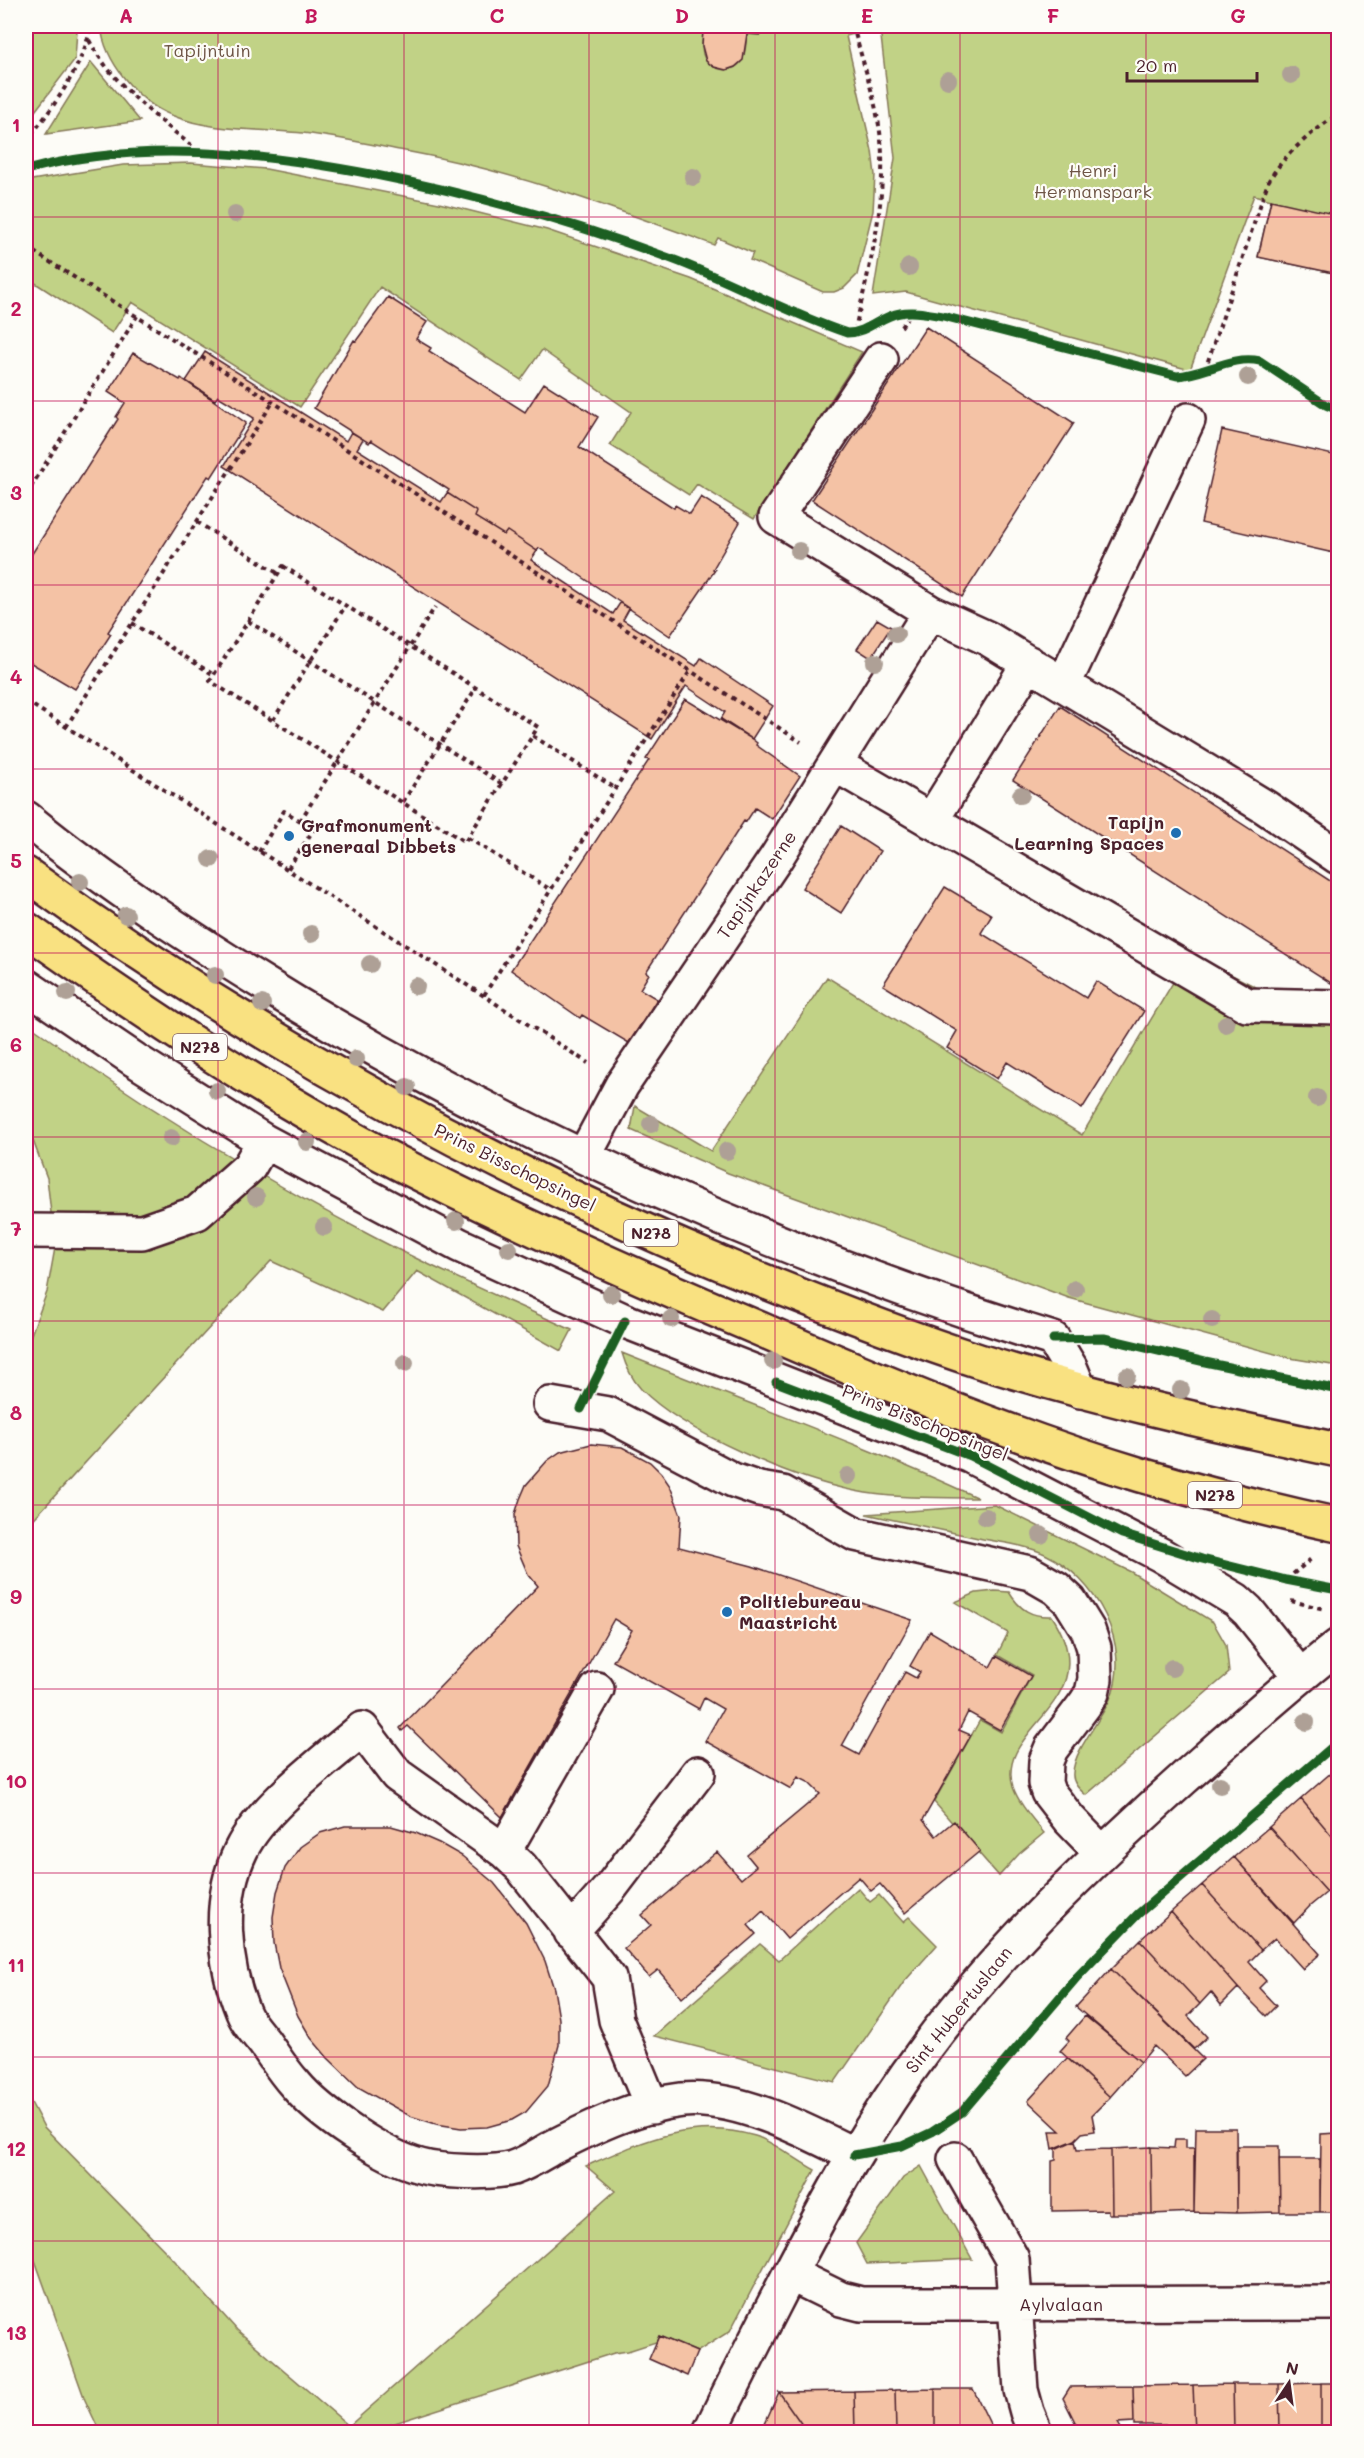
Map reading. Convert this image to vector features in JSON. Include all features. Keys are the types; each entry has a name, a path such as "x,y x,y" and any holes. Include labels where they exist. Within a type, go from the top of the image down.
{"main road":[{"name":"Prins Bisschopsingel","path":"26,874 176,979 329,1072 555,1190 706,1257 891,1330 979,1361 1080,1391 1203,1422 1338,1450"},
{"name":"Prins Bisschopsingel","path":"26,929 202,1048 380,1154 499,1214 912,1393 1043,1443 1139,1474 1338,1525"}],"street":[{"path":"881,358 776,517 930,612 987,638 1064,684 1265,807 1338,856"},
{"path":"1064,684 1188,420"},
{"name":"Tapijnkazerne","path":"584,1156 622,1085 770,867 930,612"},
{"path":"931,821 1029,663"},
{"path":"836,765 1247,1005 1338,1007"},
{"path":"26,818 138,901 271,988 448,1089 584,1156 702,1209 917,1295 1053,1339 1070,1367 1080,1391"},
{"name":"Prins Bisschopsingel","path":"26,986 135,1060 264,1142 387,1209 544,1286 678,1343 992,1466 1142,1545 1222,1590 1248,1611 1300,1676"},
{"path":"26,1231 142,1232 196,1213 249,1167 264,1142"},
{"name":"Prins Bisschopsingel","path":"912,1393 949,1448"},
{"path":"550,1404 608,1414 733,1480 759,1489 783,1493 855,1534 1030,1573 1056,1588 1070,1601 1088,1630 1094,1648 1095,1679 1092,1693 1051,1749 1046,1761 1045,1783 1048,1792 1069,1819 1102,1853"},
{"name":"Sint Hubertuslaan","path":"710,2433 815,2224 854,2155 923,2051 970,1990 1005,1950 1102,1853 1300,1676 1338,1646"},
{"path":"504,1851 597,1689"},
{"path":"652,2107 616,2020 609,1978 521,1867 504,1851 398,1775 362,1730 317,1767 257,1825 241,1850 226,1895 228,1958 243,2014 296,2085 368,2142 421,2166 467,2172 513,2168 597,2125 652,2107 683,2100 732,2106 776,2118 854,2155"},
{"path":"571,1932 611,1887 698,1773"},
{"path":"955,2159 1012,2259 1021,2390 1035,2433"},
{"name":"Aylvalaan","path":"790,2274 853,2303 1014,2305 1338,2303"}],"path":[{"path":"26,141 73,72 89,40 90,26"},
{"path":"853,26 873,99 882,154 882,188 855,332"},
{"path":"89,40 112,75 150,111 205,153"},
{"path":"1188,420 1201,371 1268,182 1278,165 1294,149 1338,114"},
{"path":"188,153 205,153"},
{"path":"26,247 273,402 836,765"},
{"path":"900,312 920,313"},
{"path":"26,495 137,316"},
{"path":"1201,371 1216,366"},
{"path":"66,727 273,402"},
{"path":"197,522 279,574"},
{"path":"283,566 538,727 465,842 210,681 279,574 283,566"},
{"path":"273,720 346,605"},
{"path":"300,821 435,607"},
{"path":"248,621 502,784"},
{"path":"132,623 214,675"},
{"path":"484,995 690,672"},
{"path":"403,802 476,688"},
{"path":"26,701 622,1085"},
{"path":"533,736 615,788"},
{"path":"259,852 284,811 314,829 287,870"},
{"path":"468,838 551,890"},
{"path":"1297,1559 1304,1565"},
{"path":"1292,1579 1312,1559"},
{"path":"1288,1600 1329,1610"}],"green space":[{"path":"26,26 83,26 77,30 75,59 26,123"},
{"path":"101,26 657,26 703,30 703,54 710,65 722,70 734,68 739,64 744,55 747,34 759,34 761,26 1338,26 1338,274 1258,257 1271,200 1254,195 1190,370 906,292 873,296 895,158 880,28 846,36 872,151 875,175 873,211 857,275 844,288 834,292 823,292 750,260 753,253 718,238 714,245 600,204 484,168 311,134 222,127 187,121 147,101 125,79 109,53"},
{"path":"91,62 140,121 46,134"},
{"path":"191,163 266,169 439,203 547,230 691,279 862,352 754,519 697,484 689,495 610,445 631,412 542,350 521,380 380,287 300,407 132,302 112,333 26,277 26,181 123,165"},
{"path":"1190,954 1276,997 1338,1007 1338,1366 1290,1358 1069,1298 728,1173 631,1130 635,1106 711,1151 827,977 1082,1135"},
{"path":"26,1023 150,1107 278,1185 417,1259 572,1330 561,1351 417,1271 383,1312 271,1261 26,1527 26,1348 47,1292 55,1248 47,1178 26,1122"},
{"path":"622,1353 846,1441 978,1498 870,1494 830,1485 772,1465 712,1437 660,1406 634,1381"},
{"path":"995,1505 1131,1572 1213,1622 1226,1645 1229,1673 1086,1795 1075,1783 1073,1773 1075,1764 1078,1754 1110,1699 1116,1678 1117,1657 1113,1636 1094,1596 1080,1579 1063,1565 1038,1551 866,1514"},
{"path":"1009,1592 1022,1608 1032,1614 1052,1616 1066,1646 1067,1671 1060,1693 1019,1747 1012,1766 1013,1787 1027,1811 1044,1833 1019,1854 999,1876 934,1802 980,1720 1001,1732 1032,1675 997,1655 1008,1633 955,1602 976,1593"},
{"path":"858,1888 870,1902 879,1895 903,1922 909,1917 937,1945 904,1982 835,2082 654,2036 760,1944 779,1960"},
{"path":"26,2093 44,2127 175,2261 237,2330 349,2426 615,2191 586,2166 647,2141 689,2131 710,2129 755,2136 815,2170 730,2331 697,2352 659,2336 656,2342 614,2353 367,2432 100,2432 85,2400 26,2235"},
{"path":"921,2166 972,2259 867,2264 856,2243 903,2178"}],"building":[{"path":"657,26 761,26 760,35 747,34 743,60 735,67 726,70 714,67 706,61 702,46 703,30"},
{"path":"1271,200 1338,215 1338,274 1258,257"},
{"path":"388,297 427,322 416,339 431,348 429,351 525,412 544,383 598,417 579,447 674,508 675,505 690,514 701,497 740,522 713,569 715,570 670,636 539,548 537,551 507,531 504,535 475,517 477,512 447,493 449,490 371,440 369,443 314,408 354,340 356,341"},
{"path":"926,327 1074,423 962,597 812,500"},
{"path":"205,352 346,441 351,432 363,439 357,449 441,502 447,493 477,512 475,517 504,535 507,531 537,551 531,560 613,614 620,603 629,609 623,620 696,666 701,658 773,706 752,739 721,719 725,712 686,686 652,739 224,466 254,418 218,396 215,400 186,381"},
{"path":"133,353 180,380 181,378 246,423 211,478 208,476 108,632 111,634 75,689 26,660 26,563 118,419 116,417 125,403 108,392"},
{"path":"1222,430 1338,456 1338,554 1201,523"},
{"path":"877,619 891,627 871,658 857,649"},
{"path":"685,699 752,739 757,743 756,745 800,776 772,819 755,808 746,822 744,821 646,972 649,974 640,989 657,999 629,1043 582,1015 580,1018 511,970 649,760 646,759"},
{"name":"Tapijn Learning Spaces","path":"1060,706 1338,886 1338,978 1334,985 1013,780"},
{"path":"841,826 880,851 841,913 802,888"},
{"path":"945,887 992,915 981,933 1086,998 1096,981 1144,1011 1082,1109 1007,1062 997,1079 947,1048 957,1031 883,985"},
{"path":"591,1444 622,1447 650,1462 661,1473 670,1486 681,1515 679,1547 752,1566 912,1620 842,1746 859,1755 905,1672 916,1678 920,1672 910,1666 930,1631 990,1667 996,1656 1031,1676 1000,1730 968,1712 959,1730 971,1735 923,1820 936,1836 954,1821 980,1851 905,1913 880,1884 871,1891 859,1877 787,1939 763,1911 748,1925 756,1934 682,1998 658,1970 649,1977 624,1948 651,1925 642,1915 717,1852 741,1879 756,1866 747,1855 820,1794 808,1782 798,1777 791,1789 705,1741 723,1709 704,1698 699,1709 613,1661 632,1630 614,1619 502,1817 408,1726 402,1731 400,1728 538,1586 528,1574 516,1546 515,1514 520,1499 526,1485 547,1461 560,1452"},
{"path":"1333,1771 1338,1777 1338,1843 1301,1799"},
{"path":"1301,1799 1338,1843 1338,1882 1327,1892 1269,1827"},
{"path":"345,1826 391,1826 439,1843 462,1856 494,1883 526,1923 545,1961 554,1989 559,2019 559,2045 548,2086 526,2112 512,2120 487,2127 461,2128 436,2124 410,2116 358,2087 311,2038 298,2016 279,1968 274,1943 273,1917 277,1892 285,1868 300,1847 320,1833"},
{"path":"1269,1827 1327,1892 1294,1923 1234,1857"},
{"path":"1234,1857 1320,1954 1303,1969 1275,1938 1261,1950 1202,1885"},
{"path":"1202,1885 1261,1950 1249,1962 1266,1981 1259,1988 1276,2006 1266,2016 1171,1912"},
{"path":"1171,1912 1238,1988 1221,2005 1211,1992 1200,2004 1140,1940"},
{"path":"1140,1940 1200,2004 1188,2016 1207,2037 1194,2049 1111,1969"},
{"path":"1111,1969 1203,2059 1185,2076 1154,2046 1141,2062 1076,2007"},
{"path":"1085,2016 1141,2062 1110,2097 1060,2051 1069,2041 1066,2038"},
{"path":"1067,2058 1110,2097 1092,2115 1095,2131 1082,2133 1075,2140 1053,2149 1050,2131 1060,2131 1028,2101"},
{"path":"1196,2128 1236,2128 1237,2213 1194,2212"},
{"path":"1338,2133 1338,2212 1320,2212 1321,2134"},
{"path":"1175,2139 1186,2139 1186,2148 1194,2148 1194,2212 1152,2214 1151,2147 1174,2148"},
{"path":"1075,2140 1077,2150 1111,2149 1112,2214 1108,2214 1108,2210 1052,2211 1052,2161 1056,2160 1056,2149"},
{"path":"1237,2146 1279,2146 1280,2212 1237,2213"},
{"path":"1151,2147 1152,2214 1112,2214 1111,2149"},
{"path":"1279,2159 1320,2159 1320,2212 1280,2212"},
{"path":"659,2336 697,2352 687,2376 649,2359"},
{"path":"1321,2383 1338,2383 1338,2432 1321,2432"},
{"path":"1321,2383 1321,2432 1280,2432 1279,2384"},
{"path":"1233,2384 1234,2432 1195,2432 1193,2385"},
{"path":"1233,2384 1279,2384 1280,2432 1234,2432"},
{"path":"1193,2385 1195,2432 1167,2432 1167,2425 1134,2425 1133,2386"},
{"path":"1133,2386 1134,2422 1118,2423 1123,2432 1080,2432 1063,2398 1070,2387"},
{"path":"935,2389 935,2432 896,2432 895,2390"},
{"path":"935,2389 973,2389 994,2432 935,2432"},
{"path":"895,2390 896,2432 855,2432 854,2391"},
{"path":"854,2391 855,2432 807,2432 779,2392"},
{"path":"779,2392 807,2432 761,2432"}],"cycle path":[{"path":"26,170 69,160 157,152 245,156 333,167 488,201 599,234 694,268 847,333 861,330 886,317 905,312 916,312 943,316 1177,376 1239,361 1260,361 1326,405 1338,410"},
{"path":"581,1409 625,1321"},
{"path":"1053,1339 1104,1338 1338,1390"},
{"path":"776,1382 970,1456 1122,1534 1202,1559 1286,1580 1338,1590"},
{"path":"854,2155 902,2146 932,2132 962,2112 1077,1977 1138,1914 1338,1742"}],"place":[{"name":"Tapijn Learning Spaces","path":"1176,833"},
{"name":"Grafmonument generaal Dibbets","path":"289,836"},
{"name":"Politiebureau Maastricht","path":"727,1612"}],"park label":[{"name":"Tapijntuin","path":"207,51"},
{"name":"Henri Hermanspark","path":"1093,181"}]}
